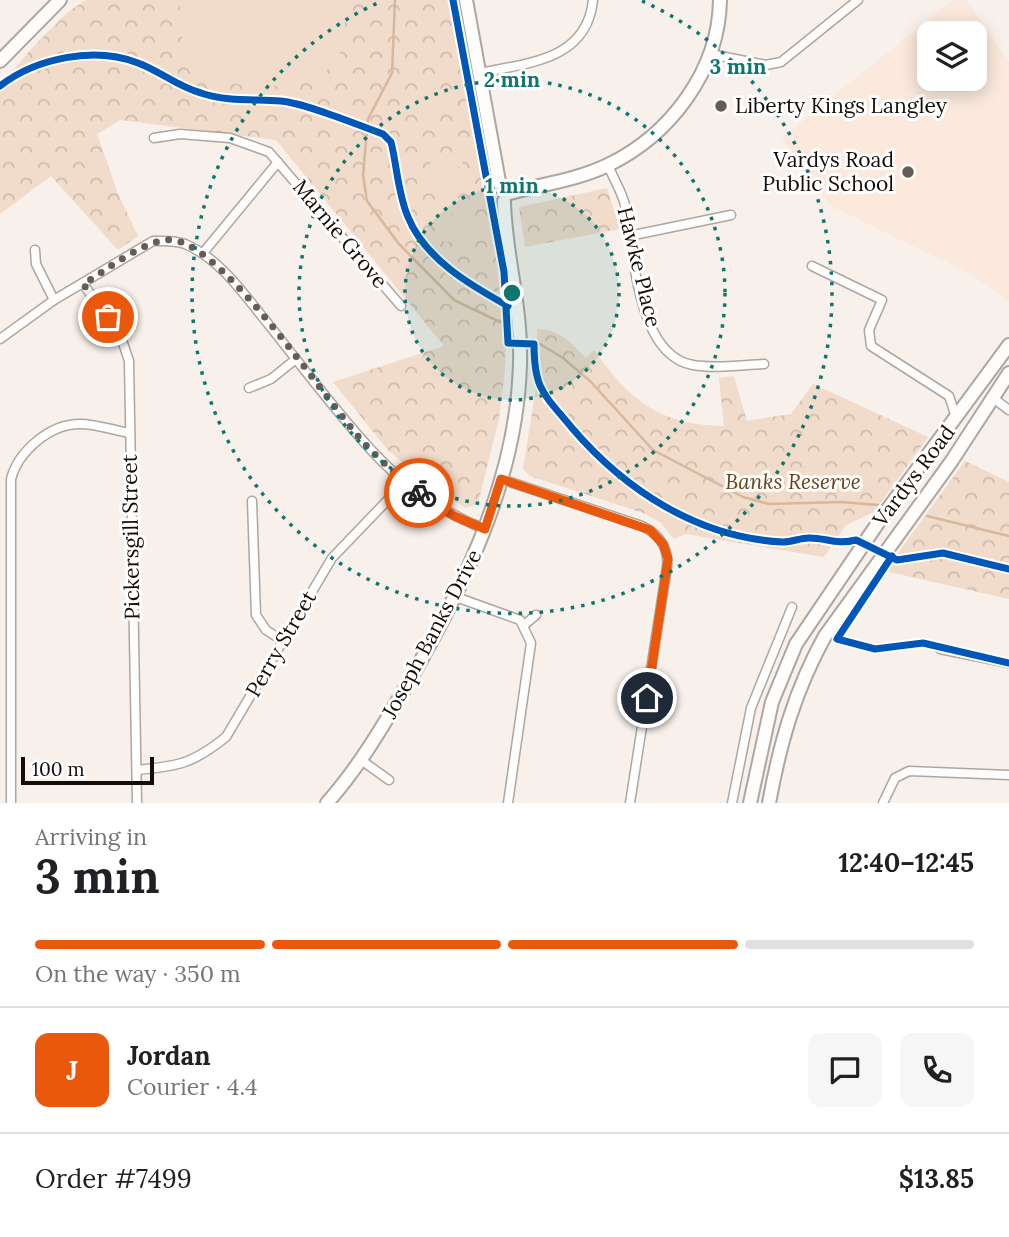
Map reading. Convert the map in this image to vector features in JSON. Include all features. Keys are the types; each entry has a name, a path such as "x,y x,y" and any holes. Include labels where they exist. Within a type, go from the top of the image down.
{"street":[{"path":"0,61 58,0"},
{"name":"Joseph Banks Drive","path":"327,803 361,760 456,597 485,529 501,479 517,408 521,343 518,300 504,193 466,0"},
{"path":"480,73 548,59 564,51 582,32 593,0"},
{"path":"504,193 576,178 608,165 649,141 673,117 689,94 710,54 720,0"},
{"path":"710,54 766,65 781,62 858,0"},
{"name":"Marnie Grove","path":"153,138 180,134 230,138 269,152 401,306"},
{"name":"Marnie Grove","path":"202,253 278,162"},
{"name":"Hawke Place","path":"608,165 624,202 650,326 671,355 692,365 764,364"},
{"path":"629,236 731,215"},
{"path":"0,339 54,300 153,242 172,240 202,253 238,287 364,443 405,482 454,516 485,529"},
{"path":"35,250 36,264 54,300"},
{"path":"813,266 882,300 869,330 871,346 947,395 953,402 956,420"},
{"name":"Pickersgill Street","path":"83,284 120,334 129,360 137,803"},
{"name":"Vardys Road","path":"750,803 770,709 788,660 811,617 1009,345"},
{"path":"249,388 271,379 296,359"},
{"name":"Vardys Road","path":"769,803 788,718 825,636 951,462 1009,373"},
{"path":"947,395 974,394"},
{"path":"993,398 1009,410"},
{"path":"11,803 5,764 11,479 15,465 30,446 59,428 79,424 129,433"},
{"path":"902,491 901,503 911,505 939,468 951,462"},
{"path":"501,479 642,526 658,537 666,551 667,567 630,803"},
{"name":"Perry Street","path":"136,770 174,766 200,758 226,737 332,558 405,482"},
{"path":"252,501 256,615 266,630 283,641"},
{"path":"456,597 512,616 524,625 532,653 508,803"},
{"path":"732,803 751,708 792,607"},
{"path":"524,625 536,615"},
{"path":"940,649 1009,663"},
{"path":"361,760 389,780"},
{"path":"883,803 895,778 909,771 1009,775"}],"shaded area":[{"name":"Vardys Road Public School","path":"953,0 966,0 981,21 927,21"},
{"name":"Vardys Road Public School","path":"917,29 917,91 987,91 987,30 1009,62 1009,301 973,275 831,206 782,138"}],"green space":[{"path":"86,0 452,0 502,269 507,318 505,370 499,419 478,504 466,508 421,479 387,449 333,382 444,346 276,140 120,120 97,134 118,194 138,236 118,250 51,176 0,214 0,86 68,12"},
{"path":"180,0 344,0 345,33 342,49 334,63 322,73 305,80 285,85 263,86 241,85 221,80 205,73 193,63 185,49 181,33"},
{"path":"444,88 447,108 411,114 407,95"},
{"path":"461,152 463,166 432,172 429,157"},
{"path":"464,172 466,186 435,192 433,178"},
{"path":"607,188 620,229 525,247 519,207"},
{"path":"468,197 471,211 440,217 437,202"},
{"path":"473,223 475,238 444,243 442,229"},
{"name":"Banks Reserve","path":"537,329 558,334 586,358 594,350 634,396 664,415 682,421 724,426 719,378 734,376 747,421 791,414 813,384 928,437 874,512 846,525 824,557 685,534 674,539 660,522 643,513 530,476 523,469 536,387"},
{"path":"965,461 1009,482 1009,599 885,571"}],"waterway":[{"path":"395,0 392,73 368,119 363,175 367,201 399,244 454,300 504,324"},
{"path":"540,344 563,358 591,382 653,450 743,497 769,504 841,502 878,505"},
{"path":"927,516 1009,536"}],"cycle path":[{"path":"453,0 504,272 508,343 534,344 536,372 542,390 593,451 615,471 666,507 693,521 722,531 783,542 809,538 837,542 856,540 897,560 943,553 1009,569"},
{"path":"0,86 14,76 48,62 84,55 103,55 138,63 185,87 211,96 291,103 383,134 391,142 408,217 425,246 464,280 508,306"},
{"path":"892,556 837,639 875,649 923,643 1009,663"}],"way so far":[{"path":"108,317 83,284 153,242 172,240 202,253 238,287 364,443 419,493"}],"place":[{"name":"Liberty Kings Langley","path":"721,106"},
{"name":"Vardys Road Public School","path":"908,172"}],"route":[{"path":"419,493 454,516 485,529 501,479 642,526 658,537 668,559 647,698"}]}
